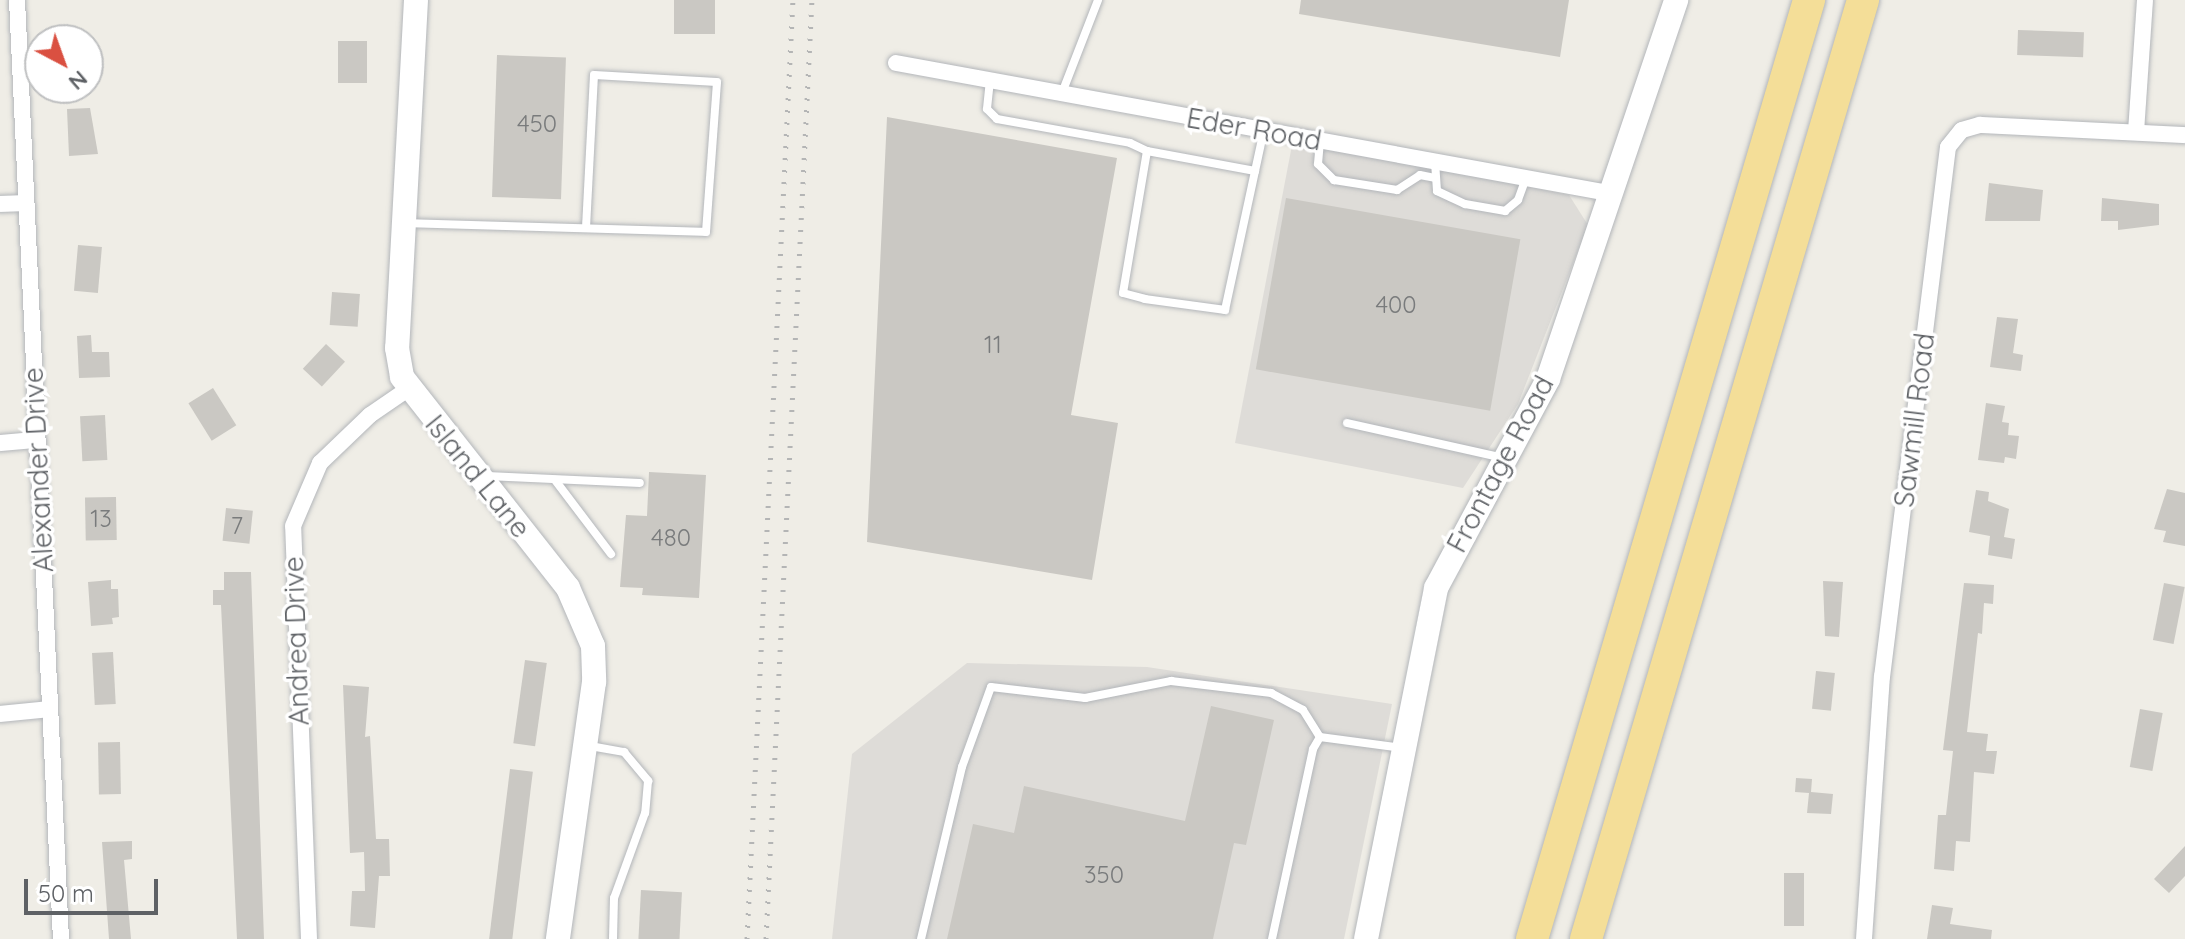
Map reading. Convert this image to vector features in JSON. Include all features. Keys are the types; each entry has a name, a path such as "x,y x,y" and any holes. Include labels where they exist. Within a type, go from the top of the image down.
{"highway":[{"path":"1532,939 1809,0"},
{"path":"1586,939 1863,0"}],"street":[{"name":"Alexander Drive","path":"17,0 35,440 61,939"},
{"name":"Island Lane","path":"416,0 397,348 408,389 478,475 583,614 593,646 594,682 558,939"},
{"name":"Frontage Road","path":"1366,939 1436,588 1548,379 1676,0"},
{"path":"2136,132 2145,0"},
{"name":"Eder Road","path":"896,63 1320,141 1435,170 1526,178 1613,194"},
{"name":"Sawmill Road","path":"1864,939 1882,677 1948,147 1962,130 1980,125 2185,135"},
{"path":"0,204 26,203"},
{"name":"Andrea Drive","path":"309,939 293,526 320,463 370,415 408,389"},
{"path":"0,443 35,440"},
{"path":"0,714 50,709"}],"lane":[{"path":"1062,93 1098,0"},
{"path":"404,223 706,232 717,82 594,75 586,228"},
{"path":"990,80 987,109 997,119 1130,143 1147,151 1255,171"},
{"path":"1147,151 1123,293 1225,310 1264,130"},
{"path":"1320,141 1318,164 1334,180 1397,190 1420,175 1435,170 1444,198 1505,211 1518,200 1526,178"},
{"path":"1347,423 1504,458"},
{"path":"478,475 640,483"},
{"path":"555,480 611,554"},
{"path":"921,939 962,767 991,687 1085,698 1171,681 1271,693 1303,710 1320,737 1405,749"},
{"path":"1272,939 1313,749 1320,737"},
{"path":"585,745 624,752 648,781 645,813 614,898 613,939"}],"shaded area":[{"path":"1293,140 1569,195 1588,225 1518,404 1463,488 1235,443"},
{"path":"967,663 1147,667 1392,704 1344,939 832,939 852,754"}],"building":[{"path":"674,0 715,0 715,34 674,34"},
{"path":"1301,0 1569,0 1560,57 1299,14"},
{"path":"2018,30 2084,32 2083,57 2017,55"},
{"path":"338,41 367,41 367,83 338,83"},
{"path":"497,55 566,57 561,199 492,197"},
{"path":"90,108 98,154 69,156 67,109"},
{"path":"887,117 1117,158 1071,415 1118,423 1092,580 867,542"},
{"path":"1989,183 2043,190 2040,221 1985,221"},
{"path":"1286,198 1520,239 1490,411 1256,369"},
{"path":"2102,198 2159,204 2159,225 2118,230 2118,221 2101,221"},
{"path":"78,245 102,247 98,293 74,291"},
{"path":"332,292 360,294 358,327 330,325"},
{"path":"1997,317 2018,319 2013,353 2023,355 2021,371 1990,367"},
{"path":"91,335 92,352 109,352 110,377 79,378 77,336"},
{"path":"326,344 345,362 322,387 303,369"},
{"path":"213,388 236,425 212,441 188,403"},
{"path":"1986,403 2005,406 2002,422 2009,423 2008,435 2019,436 2016,459 2005,457 2004,463 1978,460"},
{"path":"105,415 107,460 82,461 80,416"},
{"path":"649,472 706,475 699,598 642,595 643,588 620,587 626,515 647,516"},
{"path":"2167,489 2185,493 2185,546 2163,542 2166,531 2154,529"},
{"path":"1976,490 1989,492 1988,501 2009,509 2004,537 2015,539 2012,559 1988,555 1990,536 1969,532"},
{"path":"116,497 117,540 86,541 85,498"},
{"path":"226,508 253,511 249,544 223,541"},
{"path":"224,572 251,572 264,939 237,939 221,605 213,605 213,590 224,590"},
{"path":"111,580 111,589 118,589 119,617 112,618 113,624 91,626 88,582"},
{"path":"1823,581 1843,582 1839,637 1825,636"},
{"path":"1964,583 1994,585 1993,604 1984,603 1982,634 1978,633 1967,732 1988,734 1986,751 1997,751 1994,774 1974,772 1970,842 1956,841 1954,871 1934,869 1938,815 1946,815 1953,751 1943,750"},
{"path":"2164,583 2185,587 2174,644 2153,640"},
{"path":"113,652 116,704 95,705 92,653"},
{"path":"525,660 547,663 535,746 513,743"},
{"path":"1816,671 1835,673 1831,711 1812,709"},
{"path":"343,685 369,687 365,737 370,736 376,839 389,839 390,876 379,876 375,928 350,926 352,891 365,891 364,852 350,853"},
{"path":"1211,706 1274,720 1246,845 1234,843 1213,939 947,939 973,824 1014,833 1024,786 1185,821"},
{"path":"2140,709 2163,713 2152,771 2130,767"},
{"path":"98,742 120,742 121,794 99,794"},
{"path":"510,769 533,772 512,939 489,939"},
{"path":"1796,778 1812,779 1811,792 1833,794 1831,814 1807,813 1809,793 1795,792"},
{"path":"132,841 132,859 124,860 131,939 109,939 102,842"},
{"path":"2185,846 2185,876 2169,893 2154,879"},
{"path":"1784,873 1804,873 1804,926 1784,926"},
{"path":"641,890 682,892 679,939 638,939"},
{"path":"1932,905 1953,908 1950,924 1992,930 1991,939 1927,939"}],"railway":[{"path":"747,939 793,0"},
{"path":"766,939 812,0"}]}
